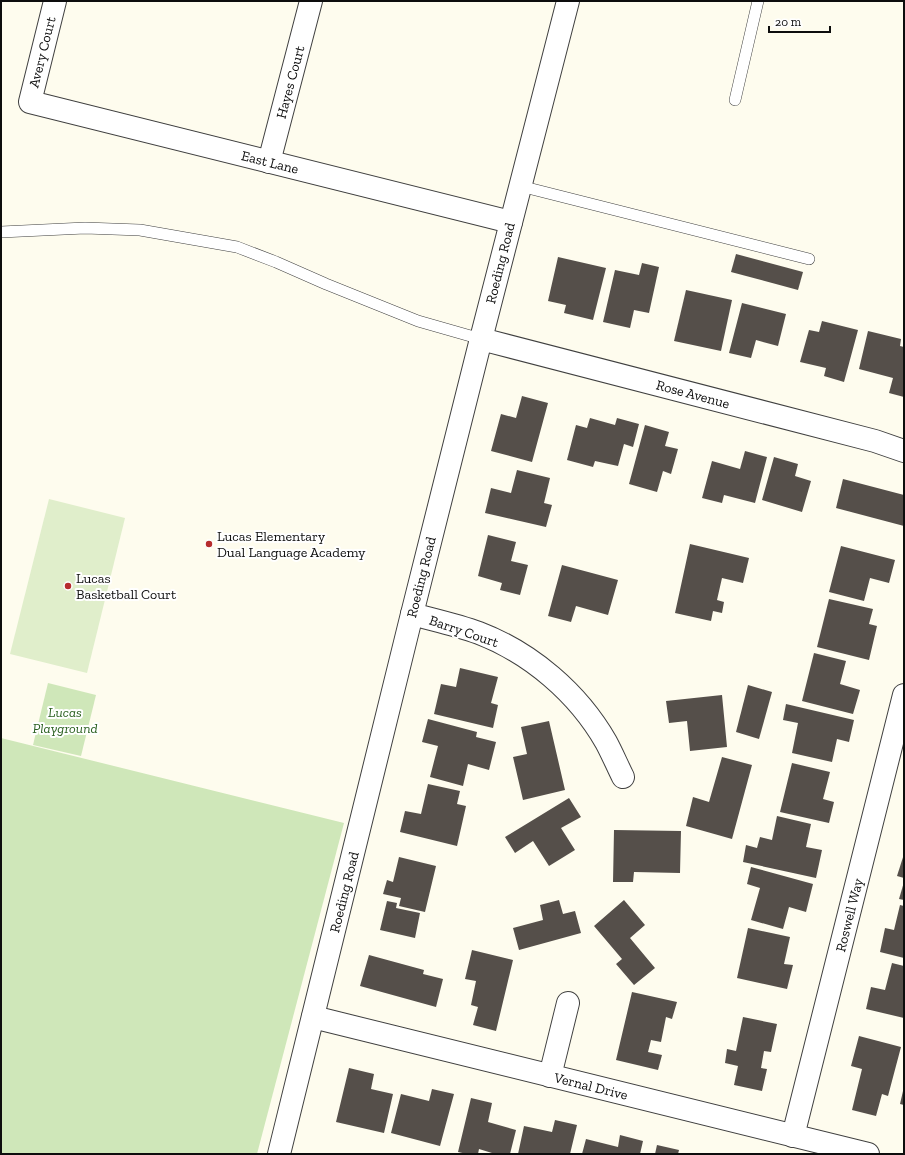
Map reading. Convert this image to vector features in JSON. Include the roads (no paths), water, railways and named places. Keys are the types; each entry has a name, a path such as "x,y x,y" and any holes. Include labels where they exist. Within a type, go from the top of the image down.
{"street":[{"name":"Avery Court","path":"30,102 55,1"},
{"name":"Hayes Court","path":"269,162 311,1"},
{"name":"Roeding Road","path":"279,1154 412,614 568,1"},
{"name":"East Lane","path":"30,102 511,222"},
{"name":"Rose Avenue","path":"481,339 875,441 904,451"},
{"name":"Barry Court","path":"412,614 480,633 515,650 537,665 560,684 586,713 606,742 623,777"},
{"name":"Roswell Way","path":"793,1136 904,695"},
{"path":"550,1076 568,1003"},
{"name":"Vernal Drive","path":"313,1017 868,1154"}],"lane":[{"path":"736,100 758,1"},
{"path":"520,186 809,259"},
{"path":"1,232 85,228 140,230 237,247 418,321 481,339"}],"place":[{"name":"Lucas Elementary Dual Language Academy","path":"209,544"},
{"name":"Lucas Basketball Court","path":"68,586"}],"park label":[{"name":"Lucas Playground","path":"65,720"}]}
